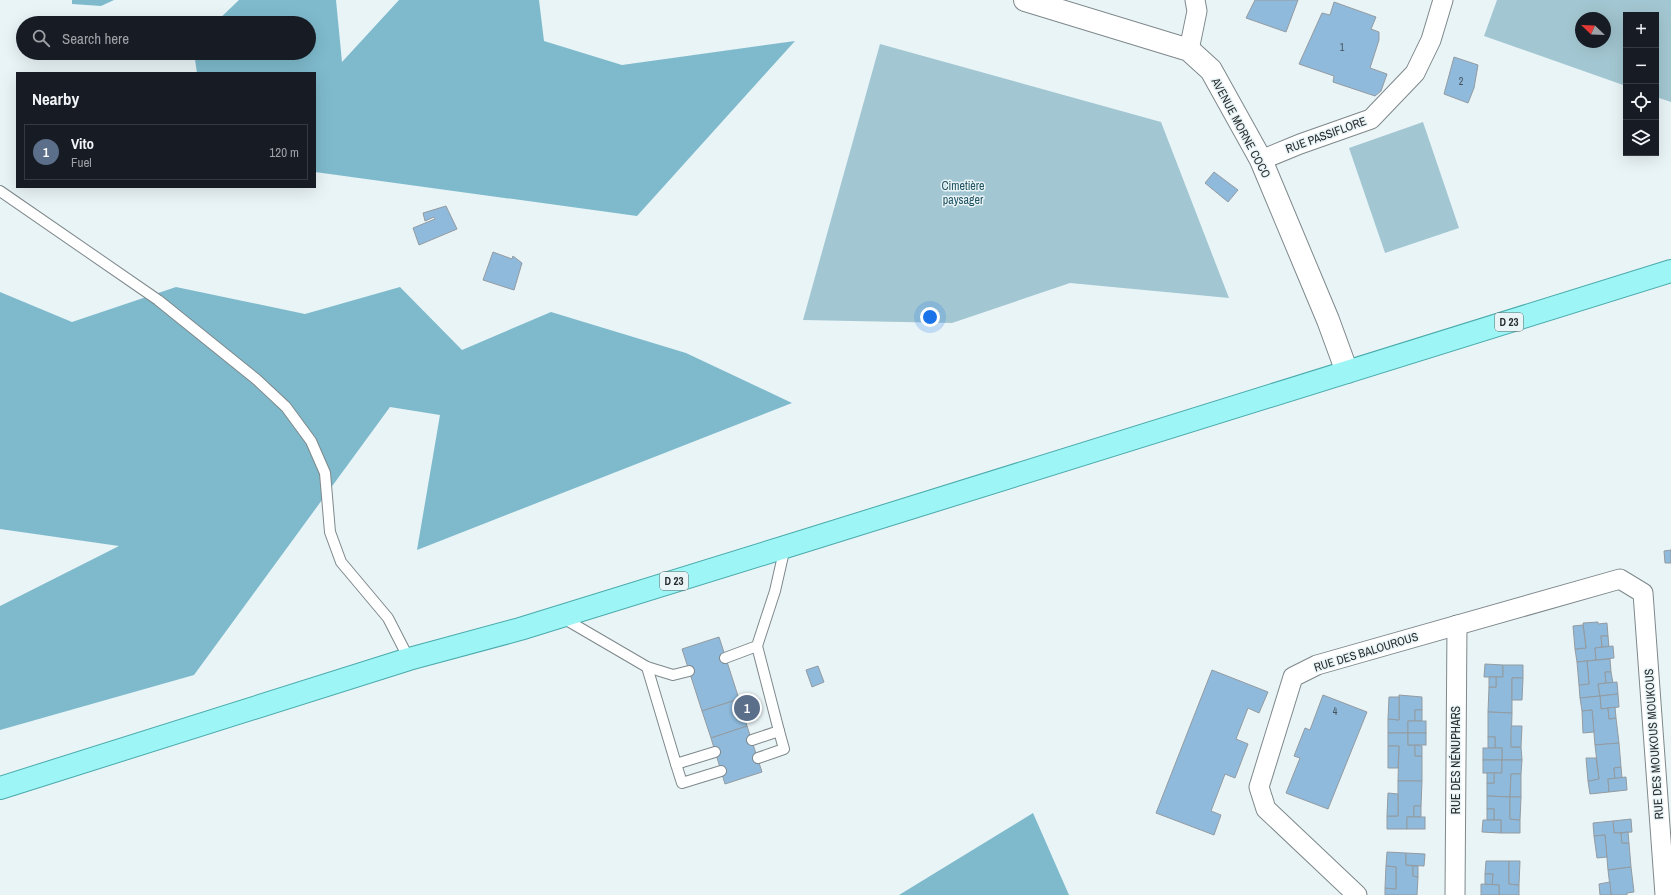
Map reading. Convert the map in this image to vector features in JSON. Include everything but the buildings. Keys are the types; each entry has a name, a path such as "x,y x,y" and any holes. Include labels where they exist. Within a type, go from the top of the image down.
{"main road":[{"name":"D 23","path":"0,788 410,659 520,629 1671,271"}],"street":[{"name":"AVENUE MORNE COCO","path":"1025,0 1189,50 1211,70 1261,160 1328,320 1347,372"},
{"path":"1189,50 1197,11 1195,0"},
{"name":"RUE PASSIFLORE","path":"1261,160 1300,144 1371,119 1415,73 1431,40 1443,0"},
{"name":"RUE DES BALOUROUS","path":"1357,895 1266,809 1259,787 1294,678 1317,666 1620,579 1643,593"},
{"name":"RUE DES MOUKOUS MOUKOUS","path":"1643,593 1665,895"},
{"name":"RUE DES NÉNUPHARS","path":"1454,895 1457,626"}],"lane":[{"path":"0,192 158,300 256,379 286,407 311,441 325,473 330,532 341,562 388,618 410,659"},
{"path":"758,758 784,749 757,646 775,591 785,547"},
{"path":"559,616 647,667 673,675 689,670"},
{"path":"725,658 757,646"},
{"path":"647,667 682,783 721,771"},
{"path":"752,740 779,731"},
{"path":"676,764 715,752"}],"green space":[{"path":"1497,0 1671,0 1671,102 1659,98 1659,12 1623,12 1623,85 1484,36"},
{"name":"Cimetière paysager","path":"880,44 1161,122 1229,298 1070,283 952,323 803,320"},
{"path":"1423,122 1459,228 1385,253 1349,148"}],"shaded area":[{"path":"72,0 114,0 101,6 72,4"},
{"path":"239,0 336,0 342,62 399,0 539,0 544,41 622,65 795,41 637,216 316,172 316,72 197,72 195,60 316,60 316,16 222,16"},
{"path":"176,287 305,314 400,287 462,350 551,312 686,353 792,403 417,550 440,415 390,407 194,675 0,730 0,606 119,546 0,529 0,292 72,322"},
{"path":"1033,813 1069,895 899,895"}],"place":[{"name":"Vito","path":"747,708"}]}
